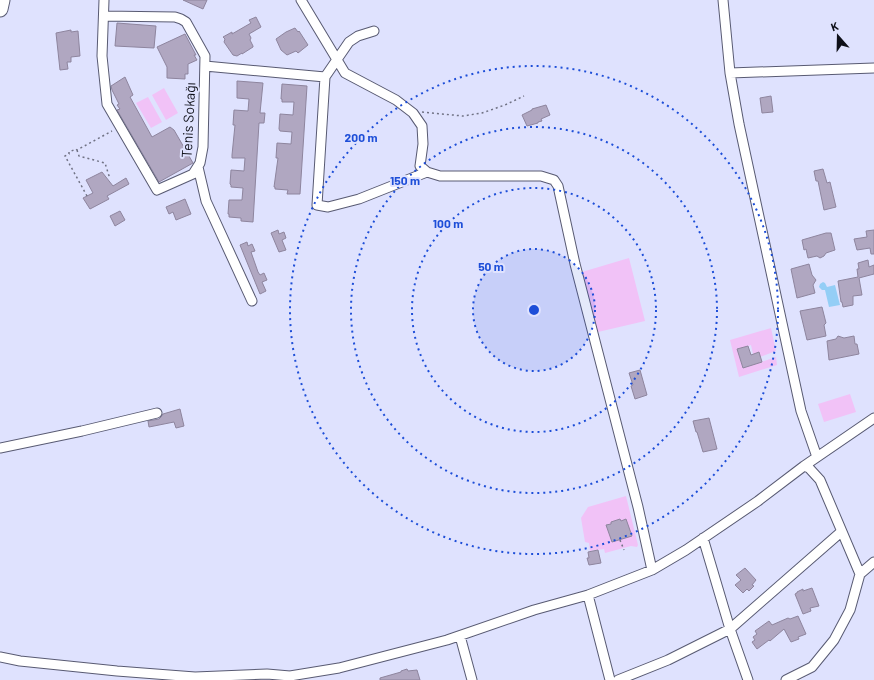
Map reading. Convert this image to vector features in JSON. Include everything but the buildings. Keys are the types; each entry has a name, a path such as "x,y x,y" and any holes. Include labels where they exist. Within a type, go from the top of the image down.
{"main road":[{"path":"0,9 2,0"}],"street":[{"name":"Tenis Sokağı","path":"104,0 102,56 107,104 156,190 193,174 200,163 203,147 205,56 186,22 181,18 104,16"},
{"path":"301,0 337,58 344,73 396,100 413,114 422,126 423,144 420,166 427,172 440,176 541,176 554,180 558,186 573,256 638,507 652,570"},
{"path":"723,0 730,73 739,124 800,412 817,456"},
{"path":"374,31 358,36 349,42 325,77 317,205 328,207 359,199 427,172"},
{"path":"205,66 325,77"},
{"path":"730,73 874,68"},
{"path":"198,167 206,201 252,301"},
{"path":"0,448 82,431 157,413"},
{"path":"0,657 20,661 117,671 195,677 267,674 290,678 339,668 447,640 534,610 588,594 652,570 758,501 817,456 874,418"},
{"path":"804,466 809,468 820,480 860,574"},
{"path":"618,680 668,660 730,629 842,532"},
{"path":"703,538 730,629 748,680"},
{"path":"786,680 812,667 834,640 850,610 860,574 874,562"},
{"path":"588,594 610,680"},
{"path":"460,636 472,680"}],"path":[{"path":"413,114 419,111 463,116 482,113 505,105 524,96"},
{"path":"87,196 65,156 69,154 69,152 76,149 77,150 120,127"},
{"path":"77,150 79,156 105,163 110,179"},
{"path":"620,540 624,550"}],"shaded area":[{"path":"164,88 178,113 166,120 152,95"},
{"path":"148,97 162,122 151,128 136,103"},
{"path":"629,258 645,321 598,332 582,272"},
{"path":"771,328 776,351 760,357 758,353 753,354 751,345 737,350 743,368 776,357 777,365 739,377 730,340"},
{"path":"850,394 856,412 824,422 818,404"},
{"path":"626,496 638,545 637,547 631,546 605,553 604,549 590,551 589,543 585,542 581,518 588,507"}],"water":[{"path":"823,282 827,287 835,285 840,305 829,307 825,290 822,290 819,287"}]}
